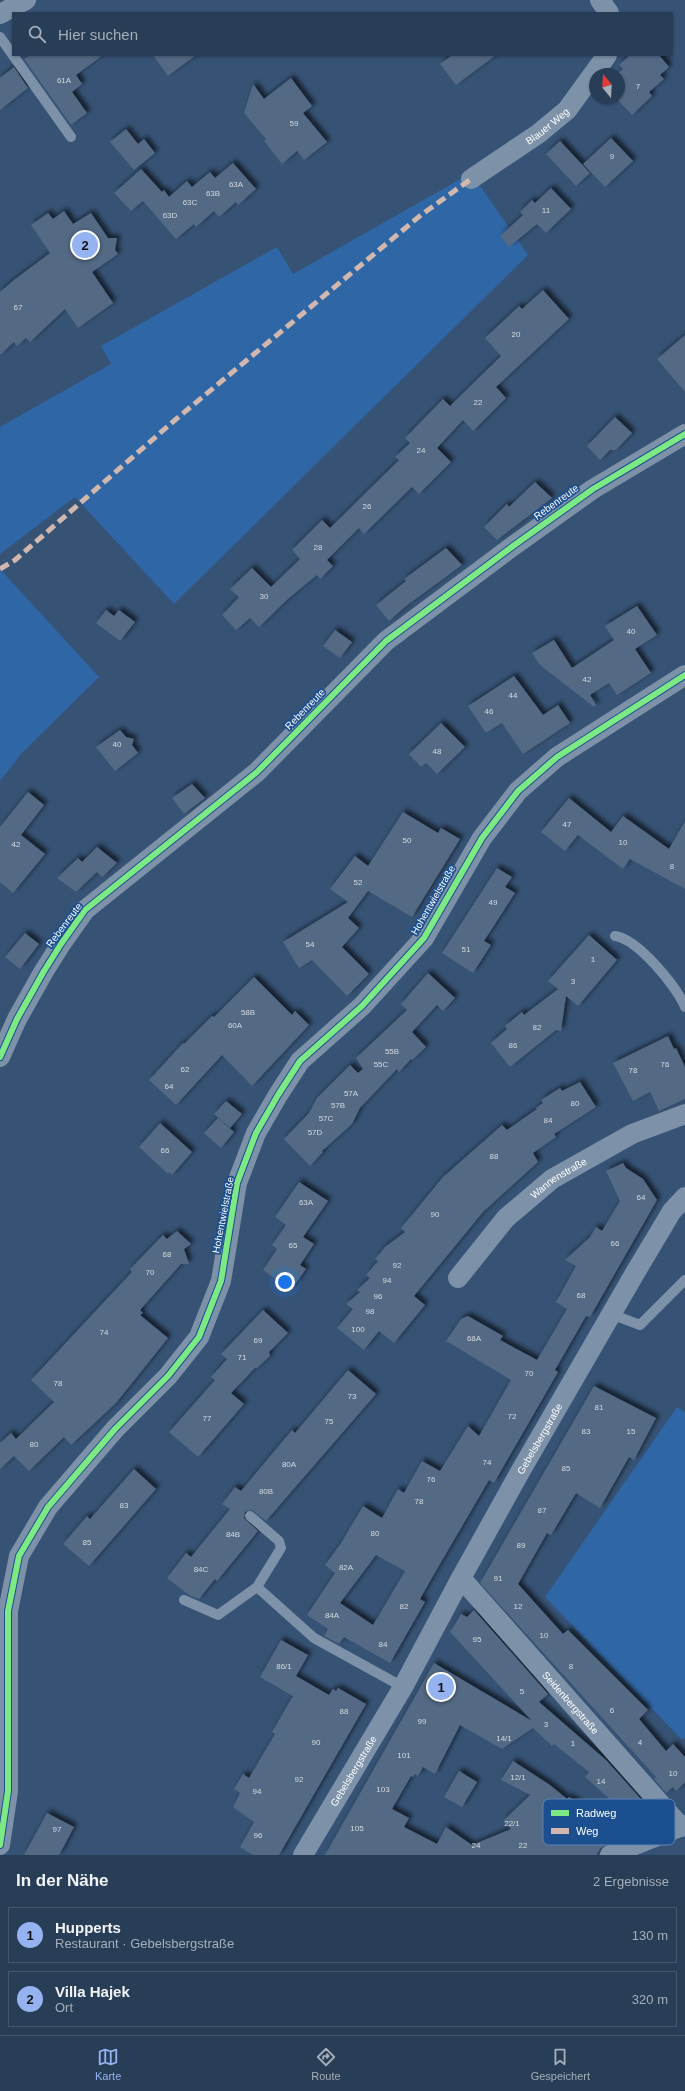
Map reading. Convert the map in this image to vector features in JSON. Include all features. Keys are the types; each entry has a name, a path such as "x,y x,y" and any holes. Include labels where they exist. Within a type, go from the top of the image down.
{"street":[{"path":"0,14 26,0"},
{"path":"600,0 608,12"},
{"name":"Blauer Weg","path":"471,179 538,134 567,110 606,56"},
{"name":"Rebenreute","path":"0,1057 17,1019 44,971 85,910 257,772 386,641 506,550 593,488 685,434"},
{"name":"Hohentwielstraße","path":"0,1845 8,1791 8,1611 19,1556 48,1507 115,1429 168,1376 199,1337 221,1281 237,1183 256,1133 278,1095 300,1061 362,1006 424,938 482,838 518,791 557,757 685,675"},
{"name":"Wannenstraße","path":"458,1278 506,1218 552,1180 632,1134 685,1114"},
{"name":"Gebelsbergstraße","path":"303,1855 404,1686 460,1578 611,1314 672,1211 685,1197"},
{"name":"Seidenbergstraße","path":"460,1578 659,1799"},
{"name":"Seidenbergstraße","path":"675,1817 683,1826"},
{"path":"610,1855 635,1845"}],"lane":[{"path":"0,37 12,54"},
{"path":"13,56 71,137"},
{"path":"615,936 620,936 638,948 659,968 685,1007"},
{"path":"611,1314 640,1325 685,1280"},
{"path":"184,1600 218,1614 257,1587 281,1548 279,1541 250,1516"},
{"path":"257,1587 314,1638 404,1686"}],"shaded area":[{"path":"471,173 528,255 174,604 75,497 0,554 0,427 111,364 101,346 277,247 293,274"},
{"path":"0,569 99,677 21,754 0,781"},
{"path":"677,1407 685,1412 685,1738 682,1740 545,1597"}],"building":[{"path":"28,56 102,56 76,75 82,84 72,92 87,113 71,125 24,59"},
{"path":"154,56 195,56 168,76"},
{"path":"451,56 495,56 456,85 440,64"},
{"path":"629,56 660,56 669,67 660,75 664,79 649,92 652,96 632,115 622,104 625,104 625,68 622,68 619,65"},
{"path":"14,67 28,88 0,110 0,78"},
{"path":"291,78 312,106 303,113 327,142 304,160 297,151 282,164 264,141 266,139 244,113 253,84 264,99"},
{"path":"126,129 138,144 144,139 155,153 134,170 110,142"},
{"path":"611,138 633,161 605,187 583,164"},
{"path":"560,141 590,173 576,186 546,154"},
{"path":"233,163 256,189 238,205 236,202 219,217 214,211 196,227 194,224 176,239 143,201 131,211 114,193 141,169 162,192 164,190 169,197 187,181 192,187 210,172 215,178"},
{"path":"551,188 571,209 546,233 537,224 509,247 500,236 523,215 520,212 532,200 535,203"},
{"path":"64,211 73,224 91,213 108,238 117,238 115,250 118,254 92,272 113,303 78,328 65,309 30,342 26,338 17,346 14,342 0,355 0,292 50,253 31,225 48,213 53,219"},
{"path":"543,290 569,319 496,387 506,398 473,431 463,420 437,448 451,462 419,494 412,487 364,534 359,528 327,560 333,566 320,579 317,575 289,598 259,627 250,618 236,630 222,615 239,597 230,589 252,568 271,587 300,559 292,550 322,520 330,528 399,460 395,457 410,443 405,438 443,399 450,406 501,356 485,338 519,306 522,309"},
{"path":"685,335 685,392 657,359"},
{"path":"615,417 632,433 616,450 610,450 600,460 587,446"},
{"path":"535,482 552,498 497,540 484,527 507,504 509,507"},
{"path":"446,548 462,565 406,606 389,621 376,605 406,581 404,579"},
{"path":"637,606 657,635 635,649 651,673 617,695 609,683 590,695 596,705 594,707 540,665 532,653 554,640 572,668 614,640 605,626"},
{"path":"106,610 114,616 119,610 135,622 120,641 96,623"},
{"path":"335,630 352,642 340,658 323,646"},
{"path":"514,676 543,715 558,705 570,723 523,754 502,723 486,733 468,706"},
{"path":"441,723 465,747 437,774 426,763 421,767 409,754"},
{"path":"120,730 126,737 134,739 132,745 138,753 115,771 96,747"},
{"path":"192,784 205,798 184,814 172,798"},
{"path":"28,792 44,805 21,835 45,854 13,893 0,882 0,827"},
{"path":"569,798 611,832 623,816 669,849 685,821 685,889 630,859 623,869 578,835 565,851 541,832"},
{"path":"403,812 438,833 441,828 460,839 412,917 368,891 348,918 359,928 342,947 369,974 347,996 312,960 299,968 283,942 348,902 330,889 355,856 368,866"},
{"path":"97,847 117,863 102,877 97,872 76,892 57,878 78,858 82,862"},
{"path":"497,868 512,877 505,887 515,893 484,941 491,945 473,973 442,953"},
{"path":"25,933 39,944 20,969 5,957"},
{"path":"589,935 617,960 578,1006 566,996 561,1031 556,1030 510,1067 491,1043 507,1029 505,1026 522,1012 524,1015 558,989 548,981"},
{"path":"428,973 455,998 443,1011 437,1005 412,1032 426,1047 412,1060 411,1059 399,1072 397,1069 360,1108 352,1124 322,1151 323,1152 310,1166 284,1139 309,1113 317,1098 350,1065 358,1073 363,1069 356,1058 407,1010 401,1004"},
{"path":"254,977 292,1015 295,1011 309,1025 252,1086 222,1055 176,1105 149,1080 183,1043 184,1044 212,1016 214,1017"},
{"path":"668,1036 674,1049 676,1048 685,1067 685,1099 659,1111 650,1092 633,1101 613,1063"},
{"path":"580,1082 596,1107 554,1134 556,1137 533,1153 538,1162 483,1212 414,1296 425,1305 394,1343 379,1331 364,1350 337,1328 353,1309 346,1304 360,1292 357,1290 370,1278 366,1275 378,1261 375,1259 385,1247 405,1232 401,1228 443,1177 502,1125 507,1130 537,1109 536,1108 543,1103 541,1100 560,1088 562,1091"},
{"path":"226,1101 242,1114 230,1128 214,1114"},
{"path":"218,1118 234,1132 221,1148 204,1133"},
{"path":"160,1123 192,1152 172,1175 169,1172 168,1174 139,1147"},
{"path":"623,1163 626,1168 643,1179 657,1200 590,1317 586,1316 555,1370 558,1372 494,1483 489,1480 433,1576 420,1599 425,1602 390,1663 344,1637 339,1644 324,1636 328,1629 307,1615 335,1573 325,1565 341,1543 363,1506 382,1518 398,1489 404,1493 422,1461 440,1471 468,1426 479,1436 511,1380 446,1341 461,1319 468,1316 503,1336 500,1340 537,1360 567,1309 556,1302 576,1266 565,1260 590,1237 596,1227 602,1231 620,1201 606,1171","holes":["376,1555 405,1571 373,1625 340,1603"]},
{"path":"299,1182 328,1201 303,1237 314,1244 300,1265 306,1269 291,1290 263,1270 277,1249 272,1245 286,1225 275,1217"},
{"path":"177,1231 191,1244 184,1249 189,1264 181,1264 140,1310 143,1313 140,1315 168,1338 116,1403 71,1445 64,1437 29,1471 14,1456 0,1469 0,1443 11,1433 16,1439 54,1402 31,1380 132,1272 130,1269 163,1235 167,1239"},
{"path":"263,1310 288,1333 269,1352 270,1356 257,1368 255,1368 231,1393 244,1404 198,1457 169,1432 215,1380 211,1377 227,1359 221,1354"},
{"path":"348,1370 376,1394 266,1521 252,1510 245,1512 244,1518 258,1531 217,1581 215,1579 199,1599 189,1595 167,1578 186,1553 191,1557 230,1509 222,1504 235,1487 241,1491 292,1430 295,1433"},
{"path":"594,1386 656,1418 634,1460 629,1457 600,1508 576,1493 551,1535 547,1533 518,1584 563,1634 568,1630 648,1710 639,1719 666,1751 673,1744 685,1757 685,1782 676,1791 673,1787 666,1793 654,1779 656,1777 480,1583"},
{"path":"134,1469 156,1489 89,1566 63,1544 87,1516 90,1519"},
{"path":"474,1610 548,1694 539,1702 606,1760 641,1799 610,1799 585,1777 589,1772 554,1744 552,1746 533,1728 502,1749 460,1725 435,1774 423,1767 418,1776 415,1774 413,1777 411,1776 392,1809 409,1818 404,1827 437,1844 446,1827 472,1845 511,1829 503,1821 530,1795 501,1780 513,1761 550,1785 567,1799 543,1799 543,1845 606,1845 601,1848 596,1855 325,1855 434,1663 532,1721 450,1632 461,1614 467,1617"},
{"path":"281,1640 308,1655 296,1676 329,1695 333,1689 336,1691 338,1688 366,1704 279,1855 253,1855 240,1847 254,1822 233,1807 240,1793 234,1789 243,1774 249,1778 275,1734 272,1732 293,1696 260,1677"},
{"path":"459,1771 477,1782 462,1807 444,1797"},
{"path":"47,1813 74,1827 64,1846 59,1855 24,1855"}],"marked path":[{"path":"0,569 15,560 175,420 421,215 471,179"}],"cycle path":[{"path":"0,1057 17,1019 44,971 85,910 257,772 386,641 513,546 593,489 685,434"},
{"path":"0,1845 8,1791 8,1611 19,1556 48,1507 115,1429 168,1376 199,1337 221,1281 237,1183 256,1133 278,1095 300,1061 362,1006 424,938 482,838 518,791 557,757 685,675"}],"place":[{"name":"Villa Hajek","path":"85,245"},
{"name":"Hupperts","path":"441,1687"}]}
